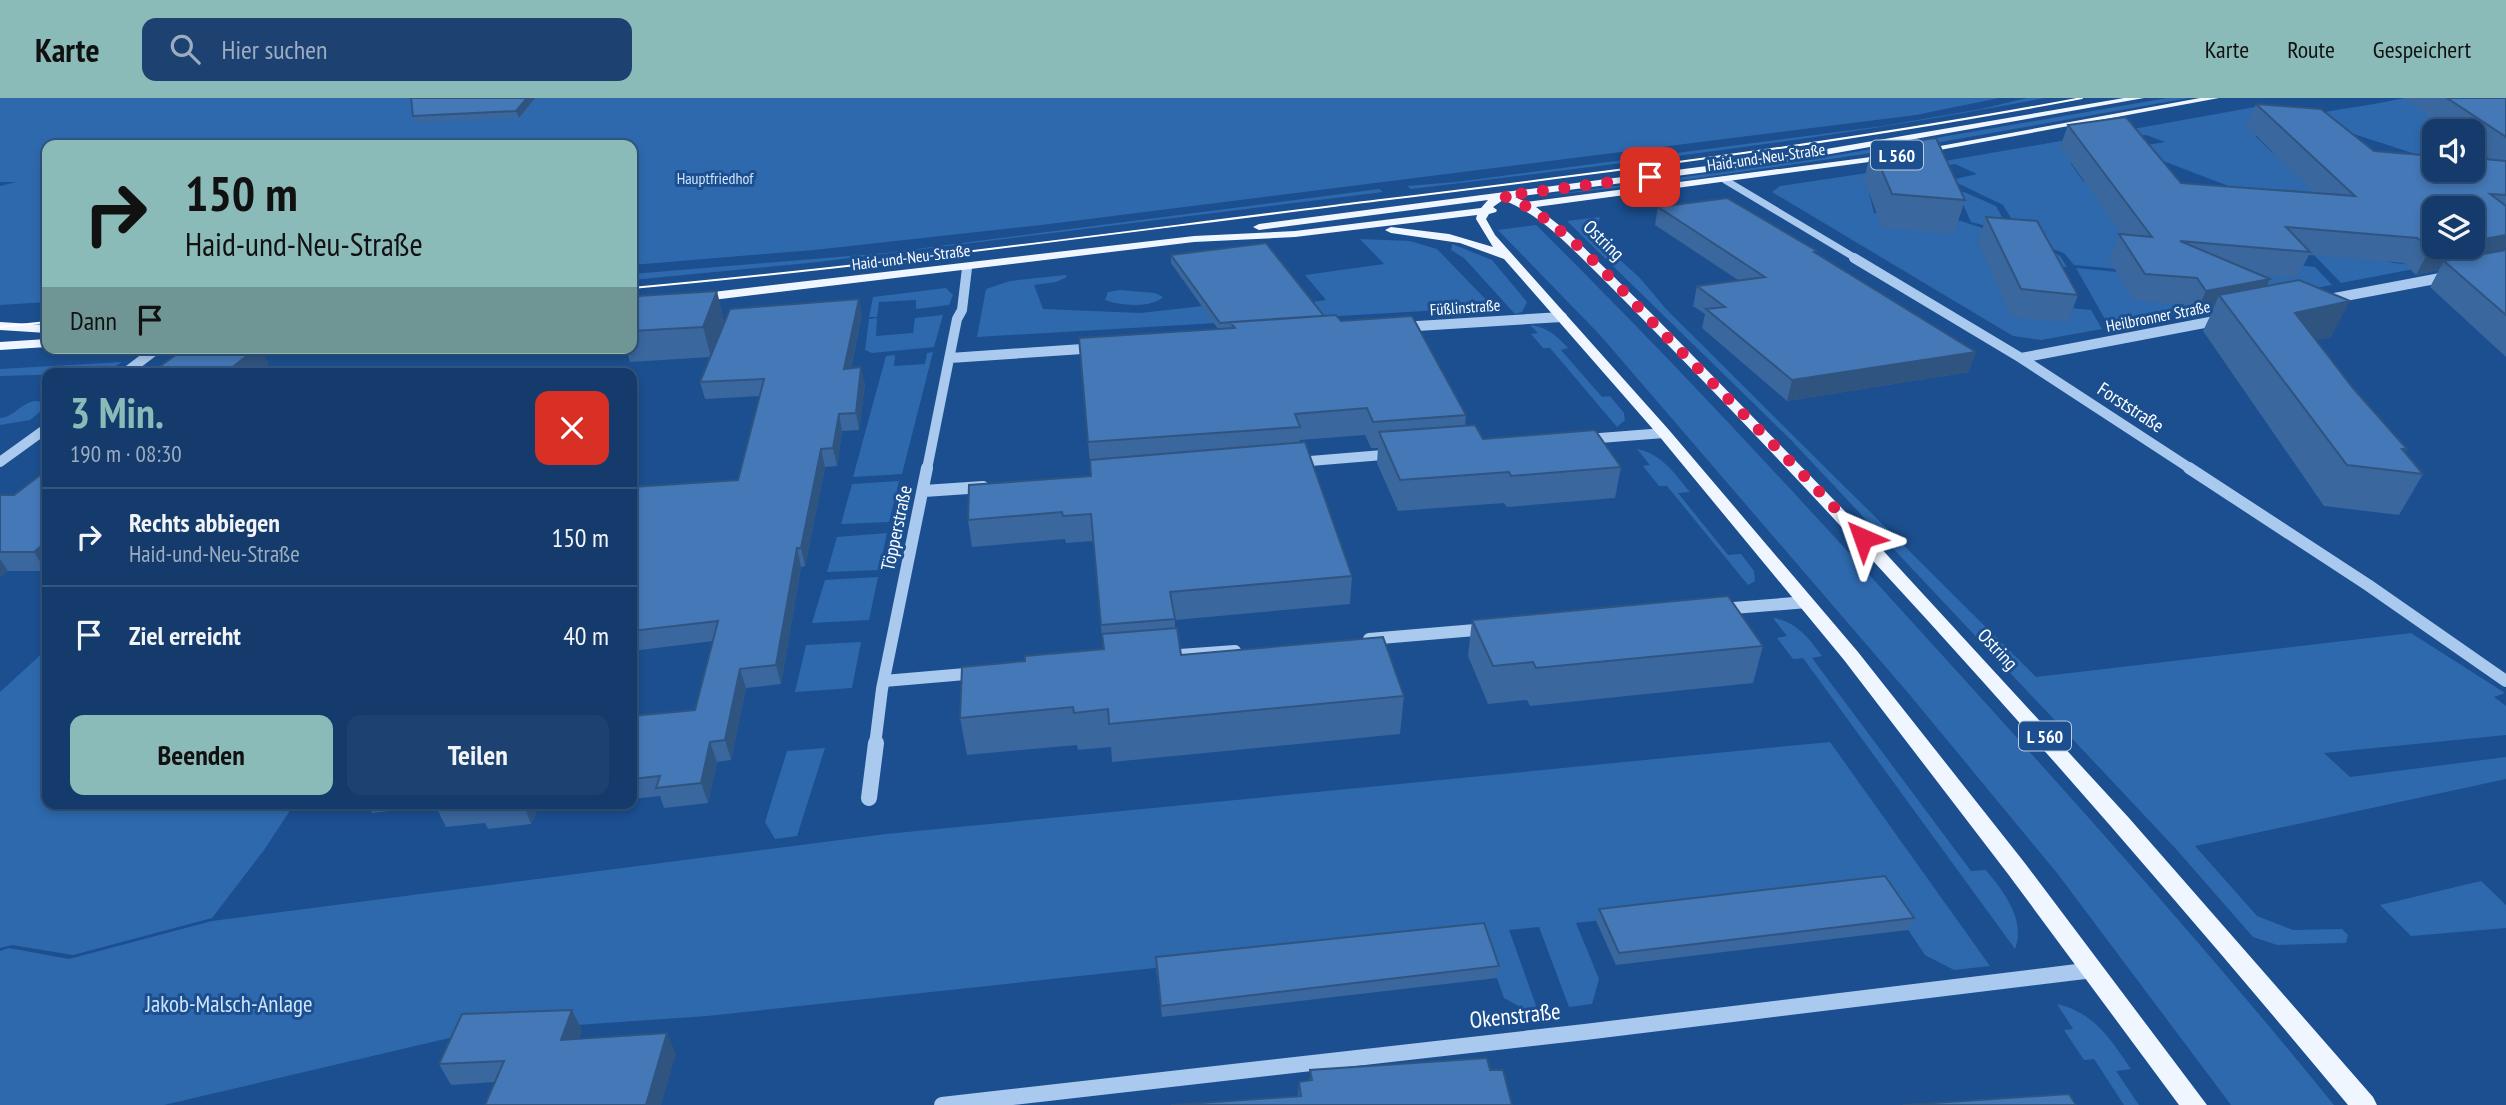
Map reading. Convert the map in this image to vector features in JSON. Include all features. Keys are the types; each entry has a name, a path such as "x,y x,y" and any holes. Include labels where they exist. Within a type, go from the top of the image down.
{"main road":[{"name":"Haid-und-Neu-Straße","path":"678,300 1194,240 1296,234 1726,180 1990,140 2215,98"},
{"name":"Haid-und-Neu-Straße","path":"1194,240 1286,222 1799,156 2131,99"},
{"name":"Ostring","path":"1503,196 1528,206 1549,221 1624,293 1863,538 2133,834 2364,1105"},
{"name":"L 560","path":"1483,211 1503,196"},
{"path":"1483,211 1481,219 1486,229 1510,260 1664,433 1807,602 2093,970 2194,1105"},
{"path":"1339,228 1385,229 1450,238 1484,247 1510,260"},
{"path":"0,326 42,329"},
{"path":"0,346 42,343"}],"street":[{"name":"Forststraße","path":"1726,180 2021,358 2368,585 2506,681"},
{"name":"Töpperstraße","path":"869,798 884,681 957,319 962,310 967,268"},
{"path":"2309,303 2460,274"},
{"name":"Füßlinstraße","path":"1390,328 1562,317"},
{"name":"Heilbronner Straße","path":"2021,358 2230,318"},
{"path":"950,358 1107,347"},
{"path":"132,368 151,354"},
{"path":"0,462 42,432"},
{"path":"1576,440 1664,433"},
{"path":"1287,463 1411,453"},
{"path":"924,491 1001,485"},
{"path":"1707,610 1807,602"},
{"path":"1353,641 1503,628"},
{"path":"1157,657 1248,650"},
{"path":"884,681 995,671"},
{"name":"Okenstraße","path":"942,1105 1598,1031 2093,970"}],"green space":[{"name":"Hauptfriedhof","path":"0,98 1999,98 1916,115 1041,225 814,250 637,265 637,140 42,140 42,302 0,305 0,186 16,182 0,182"},
{"path":"2027,98 2044,98 1887,126 1729,149 1411,189 1407,186 1456,182 1883,126"},
{"path":"2167,98 2189,98 1907,148 1684,180 1535,197 1809,160"},
{"path":"2404,98 2468,98 2458,119 2422,119 2422,156 2301,117"},
{"path":"2255,107 2256,137 2272,152 2392,184 2422,210 2422,219 2239,190 2129,148 2165,142 2146,135 2117,139 2122,131"},
{"path":"2089,136 2071,164 2083,181 2285,264 2315,267 2332,285 2250,300 2117,269 2074,265 2064,253 2024,239 2003,205 1951,180 1977,174 1955,164 1924,169 1916,166"},
{"path":"1908,167 1869,193 1874,213 1961,221 2051,251 2060,256 2067,267 2037,265 2059,307 2091,310 2102,329 2041,340 2013,336 1772,192 1780,186"},
{"path":"1379,189 1383,192 818,262 637,280 637,274 886,253"},
{"path":"1957,191 1996,206 2010,232 1971,222"},
{"path":"1600,217 1597,228 1612,253 1639,277 1666,309 2036,677 2411,633 2505,693 2494,697 2506,706 2506,735 2324,753 2350,777 2506,757 2506,779 2195,846 2257,916 2293,930 2342,929 2348,935 2346,943 2277,945 2253,937 2176,849 1791,440 1567,221"},
{"path":"1536,225 1688,380 1934,646 2087,815 2334,1105 2231,1105 2057,873 1909,694 1600,335 1498,230"},
{"path":"2291,231 2393,263 2429,266 2341,283"},
{"path":"1360,239 1410,241 1437,249 1493,307 977,337 986,289 1010,281 1065,275 1067,277 1056,282 1034,285 1043,309 1141,313 1220,304 1283,306 1326,300 1305,275 1384,264"},
{"path":"1452,244 1492,260 1527,302 1522,312 1515,314 1464,258 1451,250"},
{"path":"2076,268 2118,272 2171,303 2212,307 2110,328"},
{"path":"946,288 953,295 949,305 916,309 916,300 879,302 877,317 869,317 873,297"},
{"path":"1120,290 1155,293 1163,297 1152,303 1136,305 1105,300 1108,292"},
{"path":"943,315 934,347 872,353 865,350 869,319 877,318 876,336 913,333 915,318"},
{"path":"1530,325 1547,330 1568,348 1561,350 1602,397 1610,396 1624,413 1625,420 1617,427 1550,348 1543,348 1531,334 1538,333"},
{"path":"933,352 902,474 853,477 886,356 895,355 894,366 925,364 927,353"},
{"path":"122,362 113,368 42,368 42,375 0,376 0,369"},
{"path":"31,402 42,402 42,410 30,420 0,425 0,418"},
{"path":"1637,449 1654,455 1673,471 1690,492 1678,493 1728,555 1741,554 1754,571 1755,581 1748,585 1667,486 1659,486 1643,466 1650,465"},
{"path":"899,481 889,522 841,524 852,484"},
{"path":"887,533 879,570 827,572 837,537"},
{"path":"878,577 869,620 812,623 825,580"},
{"path":"1773,618 1789,623 1812,643 1822,656 1812,658 1971,871 1986,870 2000,888 2011,907 2018,928 2015,949 1803,658 1793,659 1777,638 1787,636"},
{"path":"861,642 852,688 795,692 806,645"},
{"path":"42,654 42,809 291,809 264,850 212,918 73,955 12,945 0,948 0,692"},
{"name":"Jakob-Malsch-Anlage","path":"1830,742 1990,966 1954,970 1925,955 1880,888 1576,923 1599,979 1592,1004 1569,1007 1539,927 1509,930 1538,1011 1529,1012 1504,998 1481,933 707,1016 475,1032 164,1105 0,1105 0,951 9,948 69,959 212,921 886,834"},
{"path":"825,748 797,836 775,839 765,822 787,751"},
{"path":"2481,881 2506,905 2506,928 2411,936 2380,905"},
{"path":"2057,1004 2082,1014 2108,1038 2131,1069 2116,1071 2139,1105 2124,1105 2094,1059 2084,1060 2064,1030 2073,1029"}],"building":[{"path":"411,98 527,98 516,111 413,116"},
{"path":"2447,98 2506,98 2506,137 2485,123 2485,119 2479,119"},
{"path":"2256,104 2321,109 2374,151 2422,155 2422,182 2485,182 2485,159 2506,161 2506,195 2490,194 2506,206 2506,235 2485,239 2485,196 2422,196 2422,242 2417,238 2286,227 2310,252 2180,241 2270,279 2206,291 2197,278 2145,274 2119,234 2152,237 2068,125 2126,117 2181,183 2355,196"},
{"path":"1936,138 1965,200 1892,194 1872,147"},
{"path":"1727,198 1817,251 1814,252 1976,352 1792,380 1706,309 1725,307 1697,286 1765,277 1658,207"},
{"path":"1986,217 2037,221 2078,295 2021,289"},
{"path":"1266,243 1324,316 1220,323 1171,255"},
{"path":"2506,250 2506,315 2444,261 2485,259 2485,254"},
{"path":"2299,280 2350,301 2295,313 2353,388 2407,449 2402,449 2423,474 2347,465 2219,295"},
{"path":"717,291 703,327 637,331 638,296"},
{"path":"859,299 844,369 861,367 856,413 839,414 833,448 821,449 801,548 797,548 776,665 740,669 725,740 710,742 701,783 656,788 660,776 637,778 637,716 695,710 718,621 637,630 637,487 738,480 764,379 700,382 730,309"},
{"path":"1336,315 1341,321 1412,316 1466,415 1373,422 1367,408 1295,414 1300,427 1088,442 1079,338 1235,328 1230,322"},
{"path":"177,354 249,354 231,368 158,368"},
{"path":"1475,425 1483,439 1595,430 1621,467 1511,476 1509,472 1400,480 1379,432"},
{"path":"1305,442 1352,576 1170,592 1175,619 1101,625 1091,514 1063,516 1062,512 968,520 969,485 1091,476 1090,460"},
{"path":"42,474 42,545 34,552 0,552 0,495 14,495"},
{"path":"1728,596 1763,646 1536,668 1533,662 1493,666 1472,620"},
{"path":"1177,628 1181,655 1383,637 1404,696 1109,724 1108,709 1074,713 1073,707 960,718 962,667 1025,661 1025,656 1104,649 1102,634"},
{"path":"1885,876 1914,918 1619,953 1599,909"},
{"path":"1484,923 1499,966 1161,1006 1156,957"},
{"path":"572,1010 561,1040 667,1033 646,1105 485,1105 504,1061 439,1064 462,1014"},
{"path":"1487,1058 1490,1070 1503,1070 1512,1105 1171,1105 1301,1096 1299,1082 1312,1080 1310,1070"},
{"path":"2069,1094 2076,1105 1903,1105"}],"tram line":[{"path":"637,288 895,260 1614,171 1802,145 2082,98"},
{"path":"0,327 42,323"}],"route":[{"path":"1650,177 1503,196 1528,206 1549,221 1863,538"}]}
